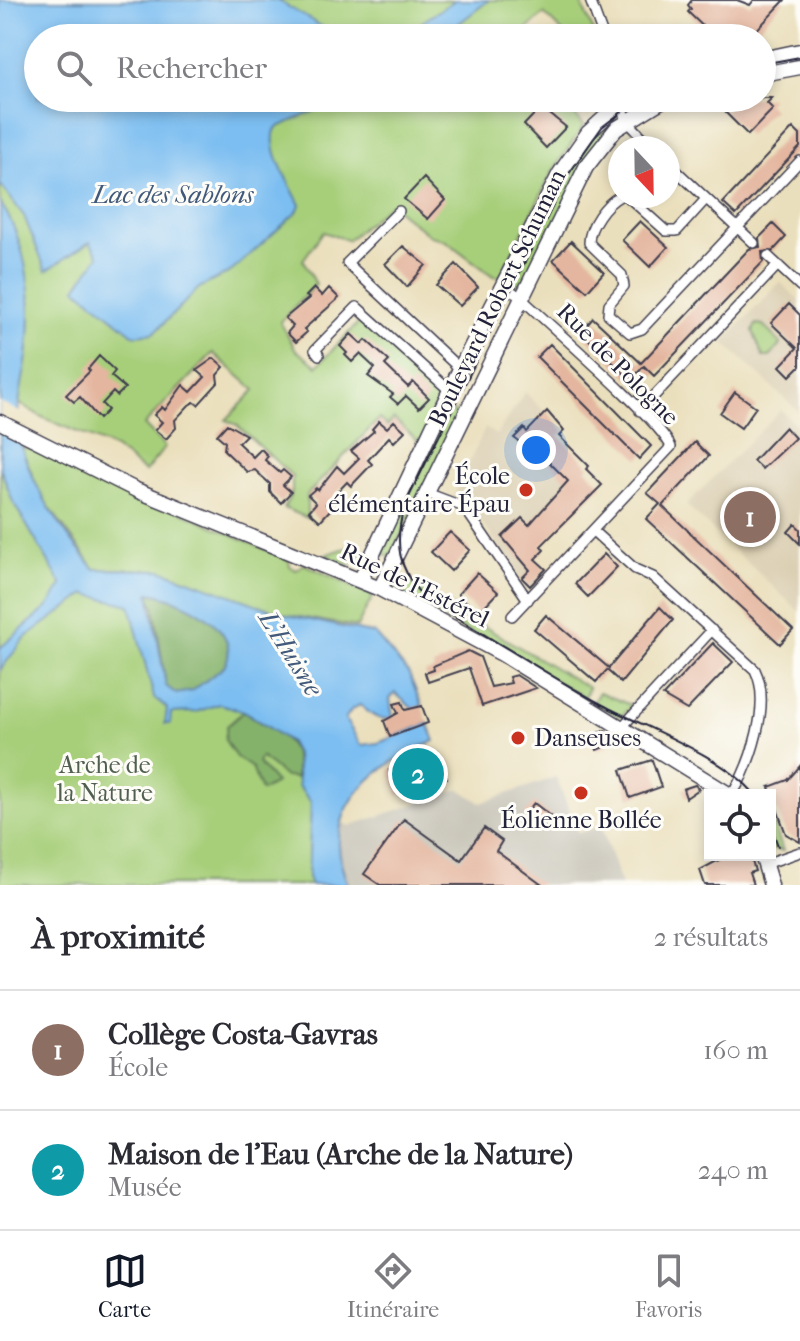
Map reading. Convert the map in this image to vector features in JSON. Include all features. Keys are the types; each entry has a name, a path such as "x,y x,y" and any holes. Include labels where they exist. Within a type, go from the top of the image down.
{"street":[{"path":"590,0 599,24"},
{"path":"776,56 800,51"},
{"path":"776,71 800,67"},
{"name":"Boulevard Robert Schuman","path":"360,581 460,369 560,173 588,133 609,112"},
{"path":"625,112 627,121 641,136"},
{"name":"Boulevard Robert Schuman","path":"380,589 586,167 627,121 642,112"},
{"path":"608,205 589,230 589,243 622,275 624,286 609,304 608,314 630,333 642,329 800,161"},
{"path":"680,174 754,243"},
{"path":"640,208 666,231 677,231 706,199"},
{"path":"399,211 347,263 460,369"},
{"path":"768,256 800,286"},
{"path":"640,411 778,265"},
{"name":"Rue de Pologne","path":"505,286 640,411 668,439 671,447 512,616"},
{"path":"319,355 315,350 357,307 450,391"},
{"name":"Rue de l'Estérel","path":"0,422 136,490 380,589 502,654 721,789"},
{"path":"427,493 464,507 528,600"},
{"path":"593,531 635,569 653,577 755,670 762,696 748,767 735,789"},
{"path":"621,728 712,630"},
{"path":"776,857 800,852"},
{"path":"764,861 771,885"}],"shaded area":[{"path":"780,282 800,301 800,413 723,342"},
{"name":"École élémentaire Épau","path":"525,392 564,431 557,439 589,466 539,545 544,550 535,559 547,571 529,592 477,515 476,506 454,496 485,428 496,435"},
{"path":"781,410 800,429 800,612 686,505"},
{"path":"556,777 578,833 601,826 621,885 348,885 340,859 342,822 350,826 460,789 481,803"}],"green space":[{"path":"0,0 580,0 590,24 554,24 544,14 533,24 24,24 24,112 572,112 584,125 553,171 500,277 493,276 446,241 429,235 390,204 348,240 323,232 303,260 316,284 280,322 296,350 317,366 362,319 446,398 421,444 394,419 387,426 379,419 307,495 307,518 284,508 292,492 292,476 237,425 226,420 255,390 213,353 144,425 165,447 145,472 115,448 42,417 17,402 29,328 28,293 10,221 0,202"},
{"path":"609,118 617,123 522,284 517,283 513,278 577,154"},
{"name":"Arche de la Nature","path":"0,312 5,442 76,569 133,594 162,691 221,687 307,729 338,885 0,885"},
{"path":"756,324 763,325 781,344 770,357 763,357 753,331"},
{"path":"446,408 461,415 390,557 379,551"},
{"path":"21,447 54,455 289,560 290,566 296,570 304,564 373,596 357,627 283,614 161,570 95,569 41,496"},
{"path":"349,547 365,556 349,565 324,555"},
{"path":"391,572 589,688 584,697 399,593 391,579"},
{"path":"148,593 191,607 206,616 226,639 229,653 224,667 192,691 176,694 166,686 154,606"},
{"path":"599,692 633,706 619,717 593,702"},
{"path":"244,711 289,743 294,752 296,778 285,777 261,757 258,763 276,783 261,791 252,768 236,757 225,740 227,726"},
{"path":"776,831 783,851 776,849"}],"water":[{"name":"Lac des Sablons","path":"0,0 277,0 317,24 24,24 24,112 312,112 276,128 274,137 281,167 300,205 297,212 232,271 199,288 154,333 134,335 76,288 99,256 90,242 46,271 24,216 0,184"},
{"path":"455,0 489,0 458,24 419,24"},
{"name":"L'Huisne","path":"0,202 24,257 29,297 29,337 18,414 22,448 34,480 52,512 95,569 161,570 283,614 375,634 409,674 422,706 413,709 395,693 390,699 393,717 379,718 360,705 352,709 345,719 361,745 378,743 428,723 435,741 390,763 356,794 345,813 340,834 340,858 348,885 311,885 308,877 311,802 298,786 296,755 290,742 244,711 219,704 196,712 171,713 170,724 165,724 167,708 154,698 130,605 86,594 26,637 0,670 0,648 48,607 62,585 13,502 0,467","holes":["149,593 161,595 206,616 226,639 229,653 224,667 192,691 176,694 166,686"]}],"pier":[{"path":"0,402 22,413 25,441 0,429"}],"building":[{"path":"692,0 737,0 750,5 754,0 785,0 762,24 700,24 688,12 691,9 688,5"},
{"path":"536,112 547,112 566,127 546,148 524,125"},
{"path":"725,112 770,112 748,135"},
{"path":"793,128 800,135 800,147 736,215 723,203"},
{"path":"424,178 445,200 428,219 404,199"},
{"path":"640,221 668,247 650,267 622,240"},
{"path":"773,224 786,237 773,251 762,252 763,262 654,376 644,366 631,380 581,332 593,318 641,363 749,249 760,247 759,238"},
{"path":"571,241 604,272 587,291 553,260"},
{"path":"403,246 426,265 407,287 385,264"},
{"path":"456,264 478,287 460,306 436,285"},
{"path":"314,288 322,296 329,288 339,298 304,329 307,332 296,342 287,333 293,326 285,318 309,298 306,296"},
{"path":"789,304 800,315 800,366 790,376 780,366 797,348 771,323"},
{"path":"351,334 362,344 366,340 389,361 385,365 408,387 413,382 429,398 419,408 406,396 398,404 390,397 393,394 368,376 375,368 360,354 352,362 345,355 347,353 340,346"},
{"path":"550,344 651,446 639,459 537,357"},
{"path":"99,356 115,371 111,376 125,388 117,396 113,392 102,404 108,410 99,419 80,397 74,402 66,395 90,371 88,369"},
{"path":"214,358 224,367 217,375 218,383 198,405 194,402 189,405 175,420 176,428 166,439 155,430 162,422 154,415 162,407 165,410 183,385 191,392 205,377 197,370"},
{"path":"735,392 756,407 741,428 720,413"},
{"path":"547,411 564,431 559,436 589,466 586,469 602,485 541,546 544,550 535,559 546,569 530,586 522,578 530,570 502,537 522,518 529,525 568,481 536,449 533,452 514,438 524,428 527,432"},
{"path":"379,421 387,428 394,421 405,431 394,442 389,437 368,460 372,464 351,486 347,482 326,504 331,509 320,521 309,511 316,503 308,495 316,488 318,490 337,466 344,473 359,458 351,451 374,431 372,429"},
{"path":"227,424 246,435 238,443 253,457 261,449 268,456 265,460 280,473 283,470 291,477 283,485 291,492 281,503 270,492 270,484 255,470 247,472 224,450 225,442 217,435"},
{"path":"785,427 795,438 762,469 753,461"},
{"path":"695,442 709,456 662,506 793,630 780,644 646,519 660,504 647,493"},
{"path":"795,524 800,529 800,544 788,532"},
{"path":"450,532 470,550 451,571 431,552"},
{"path":"604,554 617,567 588,597 575,584"},
{"path":"477,573 498,592 478,613 458,594"},
{"path":"660,607 673,620 621,683 607,670 596,682 534,629 546,615 609,668"},
{"path":"713,643 733,662 687,710 663,696"},
{"path":"468,651 480,657 491,687 511,683 509,677 516,675 536,688 482,706 469,668 428,682 425,673 434,670 433,666"},
{"path":"402,702 405,710 422,706 428,723 390,737 384,721 398,713 394,704"},
{"path":"605,730 613,735 606,738 609,745 597,750 592,735"},
{"path":"437,752 447,778 399,795 389,770"},
{"path":"652,760 661,787 630,798 621,770"},
{"path":"800,766 800,842 786,834 776,806 776,789 769,787 788,780"},
{"path":"695,785 699,789 686,798 683,789"},
{"path":"534,803 551,816 542,829 524,815"},
{"path":"404,819 461,860 484,828 502,841 496,851 542,885 380,885 364,874"},
{"path":"717,861 752,861 755,871 749,873 753,885 705,885 700,870"}],"tram line":[{"path":"776,61 800,57"},
{"path":"622,112 602,127 568,175 404,507 399,532 400,555 408,576 423,597 603,705 706,756 749,789"},
{"path":"776,840 778,846"}],"place":[{"name":"École élémentaire Épau","path":"526,490"},
{"name":"Collège Costa-Gavras","path":"750,517"},
{"name":"Danseuses","path":"518,738"},
{"name":"Maison de l’Eau (Arche de la Nature)","path":"418,774"},
{"name":"Éolienne Bollée","path":"581,793"}]}
